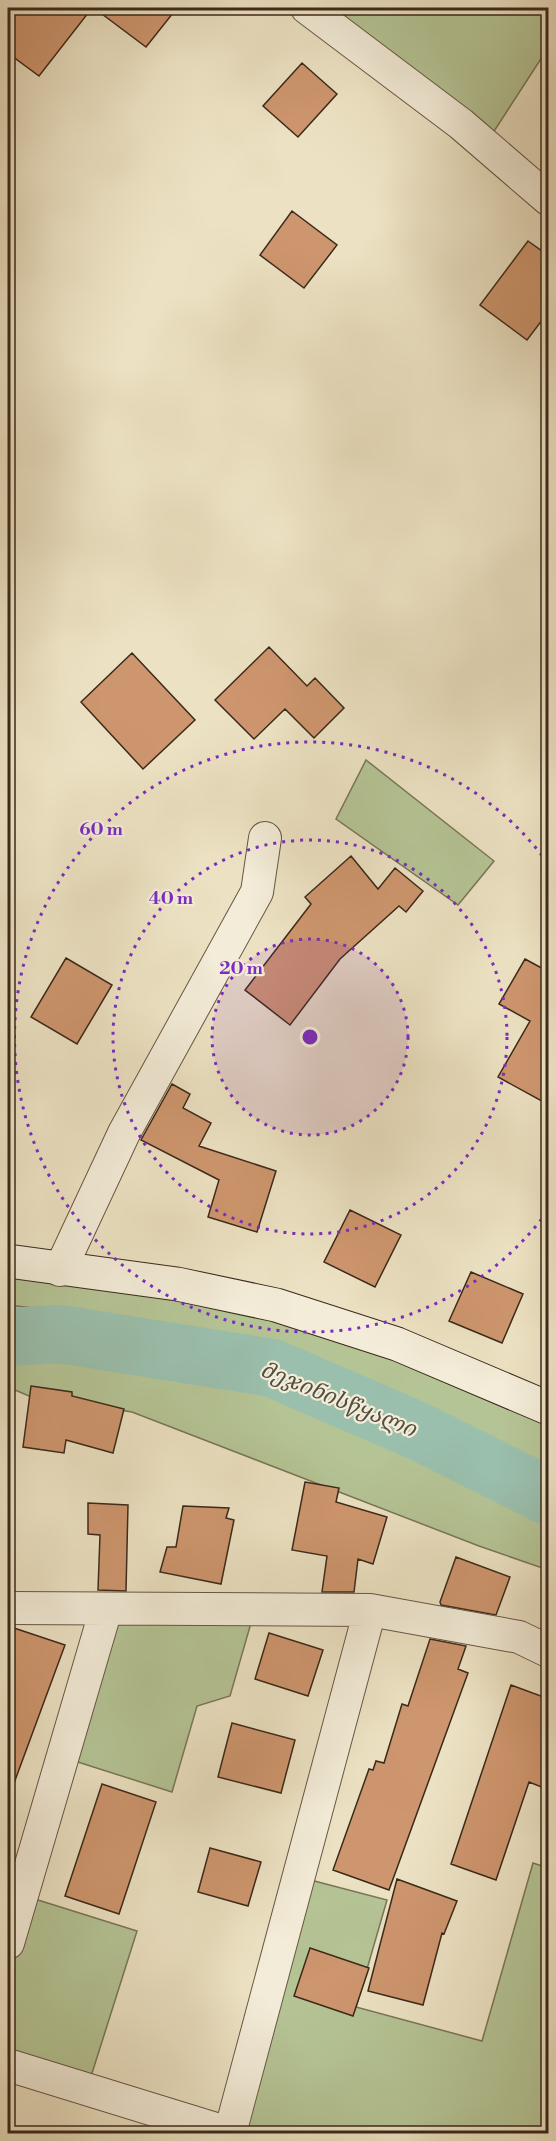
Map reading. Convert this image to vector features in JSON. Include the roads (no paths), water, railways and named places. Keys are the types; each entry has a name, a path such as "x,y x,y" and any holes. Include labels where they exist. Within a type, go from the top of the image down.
{"street":[{"path":"307,8 461,124 549,199"},
{"path":"60,1270 124,1133 257,892 265,838"},
{"path":"8,1262 177,1284 276,1305 397,1344 549,1408"},
{"path":"8,1608 370,1610 519,1637 549,1651"},
{"path":"8,1943 106,1609"},
{"path":"8,2065 231,2133 370,1610"}],"waterway":[{"name":"მეჯინისწყალი","path":"8,1337 60,1334 272,1368 418,1431 548,1496"}]}
